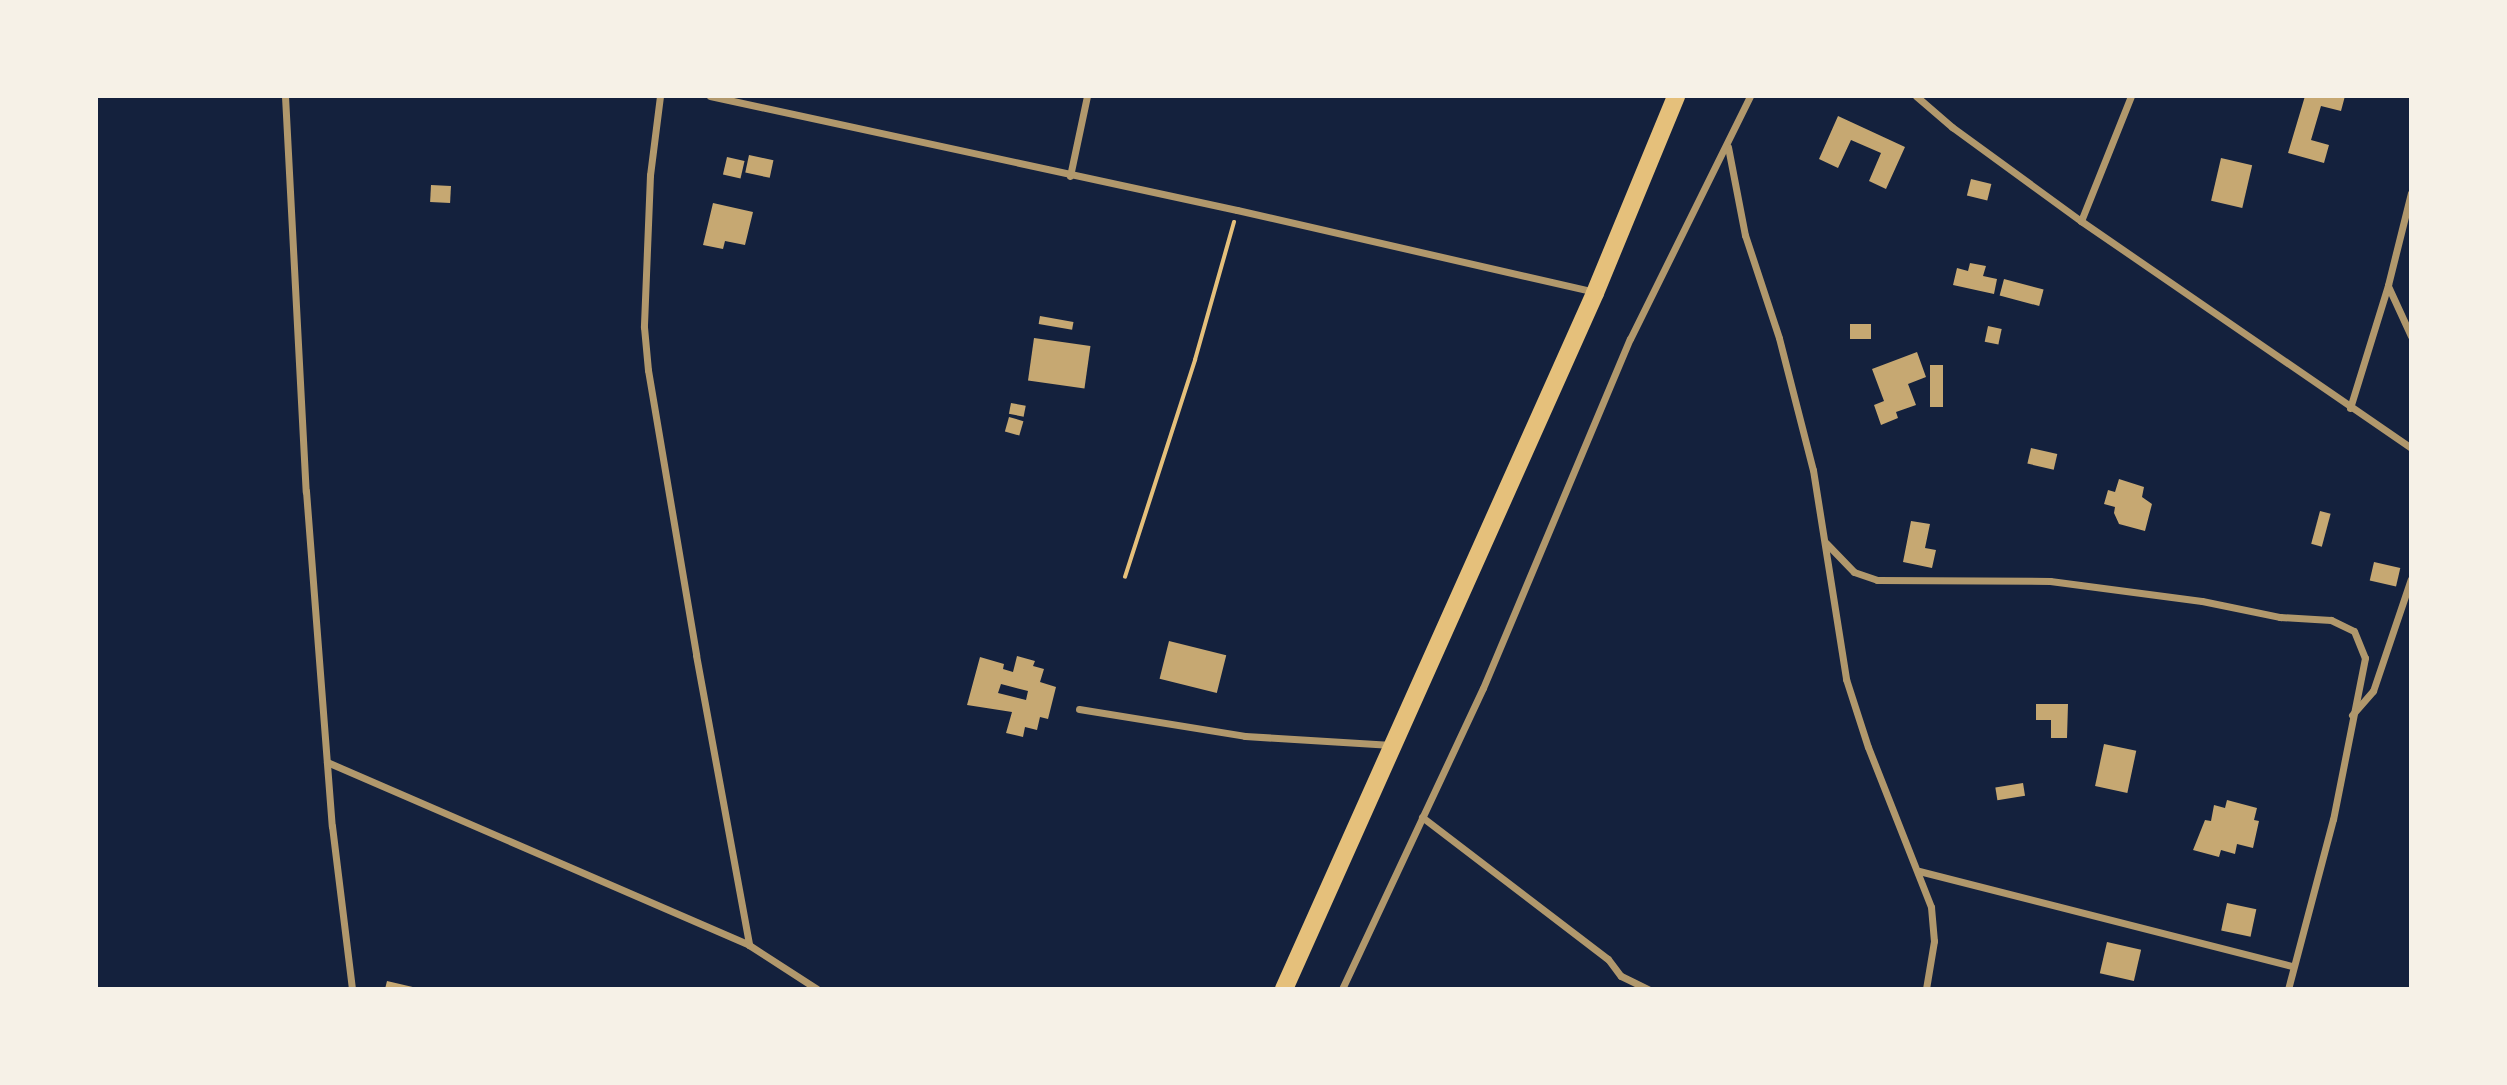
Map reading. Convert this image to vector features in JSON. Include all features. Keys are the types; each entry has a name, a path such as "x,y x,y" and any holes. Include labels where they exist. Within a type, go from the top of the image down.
{"highway":[{"path":"1284,989 1595,293 1676,96"}],"street":[{"path":"285,96 306,491 327,762 352,989"},
{"path":"660,96 650,175 645,262 648,370 749,946"},
{"path":"710,96 1237,210 1595,293"},
{"path":"1070,176 1087,96"},
{"path":"1342,989 1483,688 1630,339 1750,96"},
{"path":"1916,96 1952,127 2081,221 2411,448"},
{"path":"2081,221 2131,96"},
{"path":"1727,146 1745,235 1779,338 1813,470 1826,543 1826,568 1846,679 1868,747 1931,907 1934,941 1926,989"},
{"path":"2350,408 2388,285 2411,193"},
{"path":"2388,285 2411,336"},
{"path":"1826,543 1854,572 1877,580 2050,581 2202,601 2280,617 2332,621 2354,631 2365,658 2351,717 2333,819 2288,989"},
{"path":"2351,717 2373,691 2411,579"},
{"path":"1079,709 1245,736 1392,745"},
{"path":"327,762 749,946 817,989"},
{"path":"1422,817 1608,960 1621,976 1648,989"},
{"path":"1919,872 2293,966"}],"path":[{"path":"1125,577 1195,360 1237,210"}],"building":[{"path":"2305,96 2345,96 2341,111 2321,106 2311,140 2329,145 2324,163 2288,153"},
{"path":"1838,116 1905,147 1886,189 1869,181 1881,153 1851,140 1838,168 1819,159"},
{"path":"749,155 773,160 770,178 745,173"},
{"path":"727,157 745,161 740,179 723,175"},
{"path":"2221,158 2252,165 2242,208 2211,201"},
{"path":"1971,179 1991,184 1987,201 1967,195"},
{"path":"431,185 451,186 450,203 430,202"},
{"path":"713,203 753,212 745,245 725,241 723,249 703,245"},
{"path":"1970,263 1986,266 1983,276 1997,279 1994,294 1953,285 1957,268 1968,271"},
{"path":"2004,279 2044,290 2039,306 2000,295"},
{"path":"1040,316 1073,322 1072,330 1039,324"},
{"path":"1850,324 1871,324 1871,339 1850,339"},
{"path":"1988,326 2002,329 1998,345 1985,342"},
{"path":"1034,338 1090,346 1084,389 1028,381"},
{"path":"1917,352 1926,377 1908,384 1916,405 1896,412 1898,418 1881,425 1874,405 1884,401 1872,369"},
{"path":"1930,365 1943,365 1943,407 1930,407"},
{"path":"1011,403 1026,406 1024,417 1009,414"},
{"path":"1009,417 1023,421 1019,436 1005,431"},
{"path":"2031,448 2057,454 2054,470 2027,464"},
{"path":"2119,479 2144,487 2142,497 2152,504 2145,531 2119,524 2114,513 2115,507 2104,504 2108,490 2115,492"},
{"path":"2320,511 2331,514 2322,547 2311,544"},
{"path":"1911,521 1930,524 1925,548 1936,550 1932,568 1903,562"},
{"path":"2374,562 2400,568 2396,587 2370,581"},
{"path":"1169,641 1226,655 1217,693 1160,679"},
{"path":"1017,656 1035,661 1033,666 1044,669 1040,682 1056,687 1048,719 1040,717 1037,730 1025,727 1023,737 1006,733 1012,712 967,705 980,657 1004,664 1003,669 1013,672","holes":["1001,684 1028,691 1026,700 998,693"]},
{"path":"2036,704 2068,704 2067,738 2051,738 2051,720 2036,720"},
{"path":"2104,744 2136,751 2127,793 2095,786"},
{"path":"2023,783 2025,796 1997,800 1995,787"},
{"path":"2227,800 2257,808 2254,820 2259,821 2253,848 2237,844 2235,854 2221,850 2219,857 2193,850 2205,820 2211,821 2214,805 2225,808"},
{"path":"2227,903 2256,909 2251,937 2221,930"},
{"path":"2107,942 2141,950 2134,981 2100,973"},
{"path":"387,981 417,988 417,989 385,989"}]}
